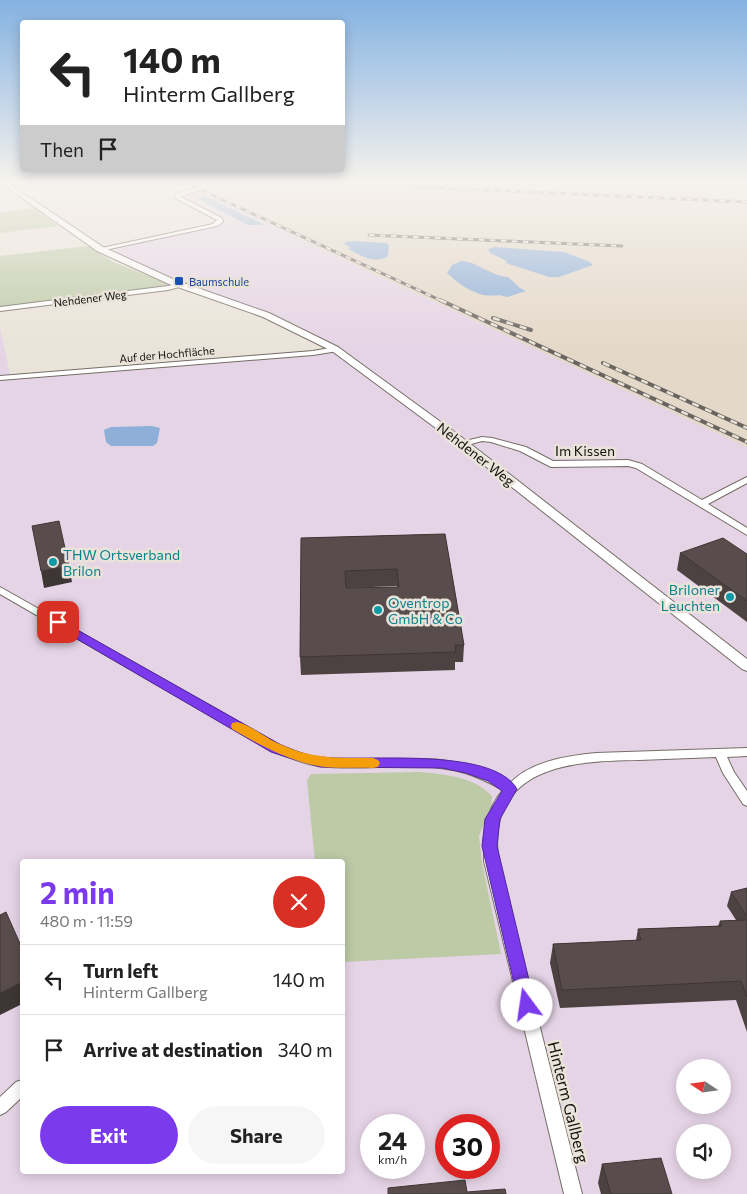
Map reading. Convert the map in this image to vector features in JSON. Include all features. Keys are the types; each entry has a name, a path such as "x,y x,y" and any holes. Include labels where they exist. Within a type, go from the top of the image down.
{"street":[{"name":"Nehdener Weg","path":"86,239 100,248 147,272 266,315 335,349 464,444 747,666"},
{"path":"100,248 146,239"},
{"name":"Nehdener Weg","path":"0,309 157,289 180,284"},
{"name":"Auf der Hochfläche","path":"0,378 313,353 335,349"},
{"name":"Im Kissen","path":"464,444 482,439 492,440 523,449 551,464 628,463 639,466 747,532"},
{"path":"702,504 747,480"},
{"path":"0,590 276,748 320,762 442,764 468,768 493,777 510,789"},
{"name":"Hinterm Gallberg","path":"574,1194 492,861 489,846 490,827 496,810 510,789 535,772 574,760 596,757 747,752"},
{"path":"720,754 729,773 747,801"},
{"path":"0,1107 20,1089"}],"shaded area":[{"path":"155,239 299,239 747,447 747,1194 0,1194 0,328 11,379 321,354 334,346 287,320 180,283 115,254 117,249 122,246"},
{"path":"300,239 747,239 747,447"}],"green space":[{"path":"89,246 113,262 172,285 0,307 0,256"},
{"path":"421,772 468,780 485,789 492,796 491,807 479,836 482,863 501,954 345,962 345,859 315,859 307,780 311,774"}],"water":[{"path":"353,241 387,243 389,246 388,256 378,260 363,256 348,249 351,248 344,244"},
{"path":"495,247 564,252 590,262 593,265 559,277 549,277 506,263 507,261 490,253 488,249"},
{"path":"461,261 472,263 496,274 508,277 526,291 507,297 483,295 473,291 447,273 452,265"},
{"path":"152,426 160,428 157,443 153,446 111,446 106,442 104,430 111,427"}],"building":[{"name":"THW Ortsverband Brilon","path":"59,521 69,566 41,571 32,526"},
{"name":"Oventrop GmbH & Co","path":"445,534 464,645 455,645 456,652 300,657 301,538","holes":["397,569 399,587 346,588 345,571"]},
{"path":"723,538 747,554 747,601 680,553"},
{"path":"747,888 747,915 746,915 731,892"},
{"path":"6,912 20,944 20,983 0,993 0,915"},
{"path":"747,920 747,997 741,981 562,990 553,944 641,940 638,929 722,926 720,921"},
{"path":"661,1158 672,1194 611,1194 602,1164"},
{"path":"465,1180 467,1192 505,1189 506,1194 388,1194 388,1188"}],"railway":[{"path":"307,239 442,301"},
{"path":"455,239 622,246"},
{"path":"440,300 747,442"},
{"path":"493,318 531,330"},
{"path":"603,363 747,428"}],"slow traffic":[{"path":"237,726 276,748 300,757 320,762 373,763"}],"place":[{"name":"Baumschule","path":"179,281"},
{"name":"THW Ortsverband Brilon","path":"53,562"},
{"name":"Briloner Leuchten","path":"730,597"},
{"name":"Oventrop GmbH & Co","path":"378,610"}],"route":[{"path":"58,622 276,748 288,753 320,762 426,763 468,768 493,777 510,789 492,819 489,846 527,1005"}]}
